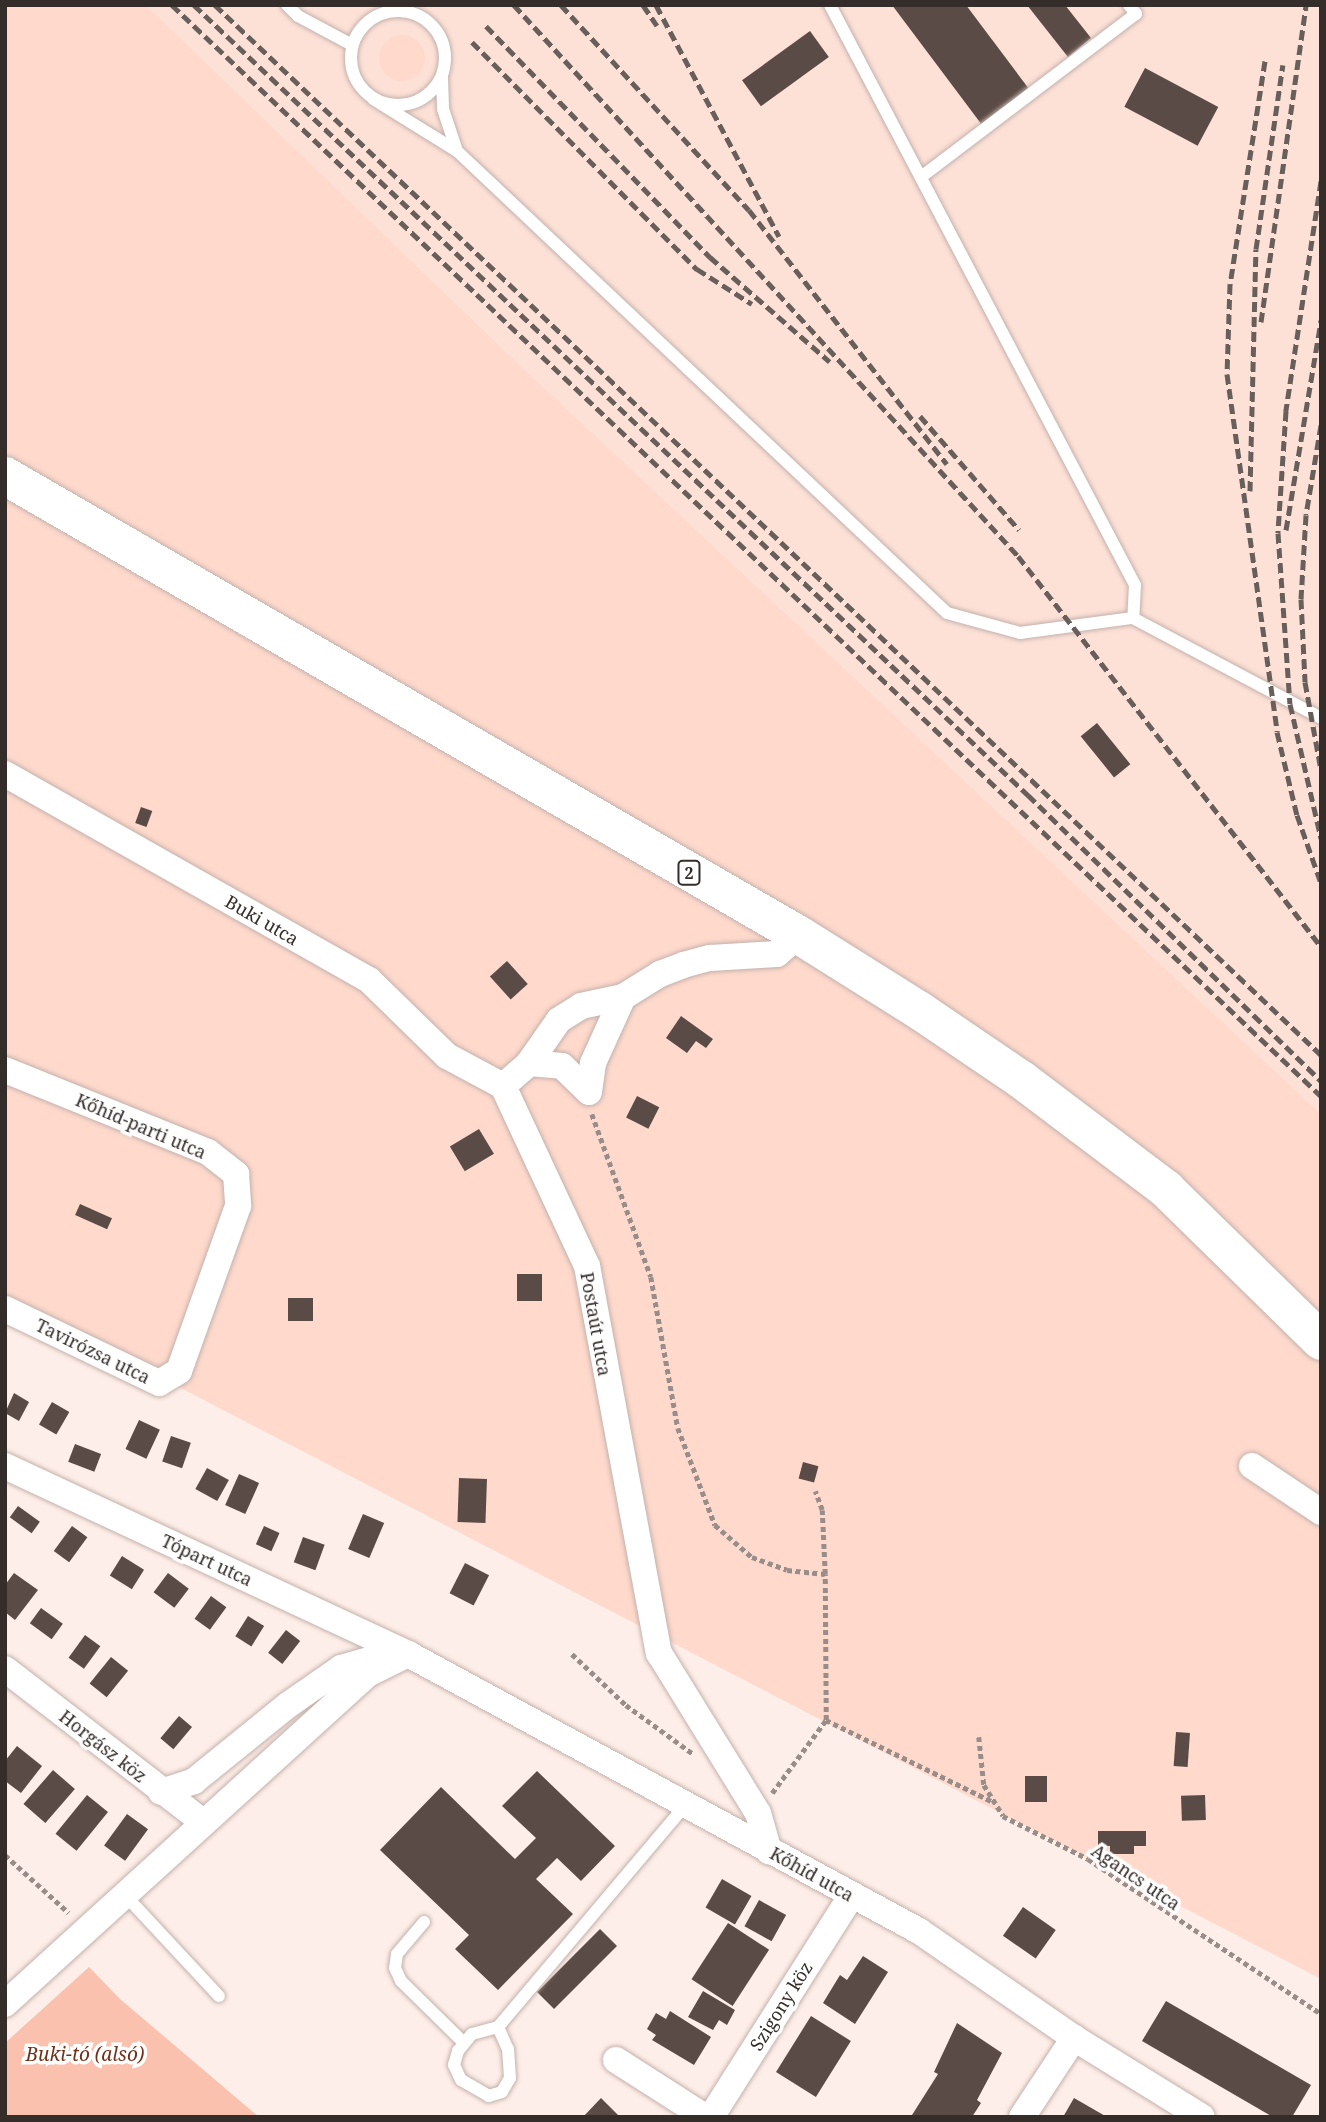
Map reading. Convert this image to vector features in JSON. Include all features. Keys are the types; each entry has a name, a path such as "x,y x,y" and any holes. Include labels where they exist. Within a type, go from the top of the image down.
{"main road":[{"name":"2","path":"5,476 799,935 1021,1080 1127,1159 1218,1236 1321,1341"}],"street":[{"name":"Buki utca","path":"5,774 369,981 447,1056 503,1086"},
{"path":"503,1086 528,1063 559,1020 581,1006 623,997 660,974 683,965 710,958 778,954 799,935"},
{"path":"589,1092 593,1063 623,997"},
{"path":"528,1063 562,1066 589,1092"},
{"name":"Kőhíd-parti utca","path":"5,1070 208,1152 236,1174 238,1206 180,1371"},
{"name":"Postaút utca","path":"503,1086 587,1266 659,1653 758,1813 769,1851"},
{"name":"Tavirózsa utca","path":"5,1309 159,1383 180,1371"},
{"name":"Tópart utca","path":"5,1466 408,1654"},
{"path":"1252,1466 1321,1512"},
{"path":"161,1792 194,1781 288,1704 341,1668 373,1656 408,1654"},
{"path":"5,2004 202,1821 368,1674 408,1654"},
{"name":"Kőhíd utca","path":"408,1654 919,1931 1074,2038 1202,2117"},
{"name":"Horgász köz","path":"5,1669 202,1821"},
{"name":"Szigony köz","path":"710,2117 851,1896"},
{"path":"1022,2117 1074,2038"},
{"path":"616,2060 705,2117"}],"lane":[{"path":"287,5 298,16 352,46"},
{"path":"420,5 444,46 443,109 457,151"},
{"path":"830,5 1135,584 1133,618"},
{"path":"921,177 1134,8"},
{"path":"427,20 405,12 382,13 359,32 352,46 354,76 373,99 457,151 947,613 1020,633 1133,618 1321,718"},
{"path":"373,99 404,105 419,100 442,78"},
{"path":"498,2027 510,2063 509,2078 502,2092 489,2096 461,2080 454,2065 464,2043 472,2034 498,2027 685,1806"},
{"path":"125,1895 219,1996"},
{"path":"424,1922 397,1954 395,1968 401,1981 464,2043"}],"path":[{"path":"589,1092 595,1128 651,1277 678,1428 715,1525 752,1557 787,1570 825,1574"},
{"path":"758,1813 826,1720 822,1510 815,1491"},
{"path":"572,1654 626,1705 699,1758"},
{"name":"Agancs utca","path":"826,1720 993,1802 1003,1816 1088,1859 1321,2014"},
{"path":"979,1737 984,1785 993,1802"},
{"path":"5,1855 78,1922"}],"shaded area":[{"path":"5,5 146,5 508,354 1321,1114 1321,1979 5,1297"},
{"path":"146,5 1321,5 1321,1114 508,354"},
{"path":"402,35 418,42 425,58 418,74 402,81 386,74 379,58 386,42"}],"water":[{"name":"Buki-tó (alsó)","path":"89,1967 120,1999 259,2117 5,2117 5,2043"}],"building":[{"path":"892,5 966,5 1029,89 982,125"},
{"path":"1027,5 1065,5 1091,38 1068,57"},
{"path":"810,31 829,57 761,106 742,80"},
{"path":"1145,68 1218,107 1198,146 1124,107"},
{"path":"1097,723 1130,764 1114,777 1081,736"},
{"path":"141,807 152,811 146,827 135,823"},
{"path":"507,961 528,984 511,999 490,976"},
{"path":"681,1016 713,1039 706,1048 696,1041 687,1053 666,1038"},
{"path":"637,1096 659,1107 648,1129 626,1117"},
{"path":"479,1129 494,1154 465,1171 450,1147"},
{"path":"80,1204 112,1218 107,1229 75,1215"},
{"path":"517,1274 542,1274 542,1301 517,1301"},
{"path":"288,1298 313,1298 313,1321 288,1321"},
{"path":"14,1393 29,1402 19,1421 5,1413"},
{"path":"52,1402 69,1412 56,1435 39,1425"},
{"path":"139,1420 160,1430 146,1459 125,1449"},
{"path":"171,1436 191,1443 182,1468 162,1462"},
{"path":"75,1444 101,1454 94,1472 68,1462"},
{"path":"803,1462 818,1466 814,1483 799,1478"},
{"path":"207,1468 229,1480 217,1501 195,1489"},
{"path":"239,1474 259,1483 245,1514 225,1505"},
{"path":"459,1478 487,1479 485,1523 457,1522"},
{"path":"18,1506 40,1522 32,1533 10,1517"},
{"path":"363,1514 384,1523 369,1558 348,1549"},
{"path":"72,1526 87,1537 69,1562 54,1551"},
{"path":"264,1526 280,1533 271,1551 256,1544"},
{"path":"303,1537 325,1545 315,1570 294,1562"},
{"path":"122,1556 144,1570 132,1589 110,1576"},
{"path":"465,1563 489,1575 474,1606 450,1593"},
{"path":"14,1573 38,1590 15,1620 5,1612 5,1585"},
{"path":"168,1573 189,1589 174,1608 154,1592"},
{"path":"211,1596 226,1607 210,1630 195,1619"},
{"path":"41,1608 63,1624 52,1639 30,1623"},
{"path":"248,1616 264,1626 251,1646 235,1636"},
{"path":"286,1630 300,1641 282,1664 268,1653"},
{"path":"85,1635 100,1646 84,1669 69,1658"},
{"path":"111,1657 128,1671 107,1697 90,1683"},
{"path":"179,1716 192,1727 173,1749 160,1738"},
{"path":"1176,1732 1190,1733 1188,1767 1174,1766"},
{"path":"17,1746 42,1766 21,1793 5,1781 5,1761"},
{"path":"53,1770 75,1789 45,1823 23,1804"},
{"path":"537,1771 615,1846 581,1881 557,1858 536,1879 573,1914 498,1990 455,1949 469,1935 380,1850 441,1787 515,1859 536,1838 502,1806"},
{"path":"1025,1776 1047,1776 1047,1802 1025,1802"},
{"path":"87,1795 108,1812 77,1851 56,1834"},
{"path":"1205,1795 1206,1820 1182,1821 1181,1796"},
{"path":"127,1814 148,1829 125,1861 104,1846"},
{"path":"1098,1831 1146,1831 1146,1846 1134,1846 1134,1854 1110,1854 1110,1846 1098,1846"},
{"path":"722,1879 751,1896 735,1925 706,1908"},
{"path":"759,1900 786,1915 772,1941 744,1926"},
{"path":"1023,1907 1056,1930 1036,1959 1003,1936"},
{"path":"728,1923 769,1950 733,2006 692,1979"},
{"path":"600,1929 617,1946 554,2009 537,1992"},
{"path":"863,1956 888,1972 855,2024 823,2003 840,1975 847,1980"},
{"path":"703,1991 735,2010 727,2025 719,2020 713,2030 688,2017"},
{"path":"1166,2001 1311,2085 1292,2117 1273,2117 1142,2041"},
{"path":"670,2011 711,2037 694,2065 652,2040 656,2035 647,2029 656,2013 666,2019"},
{"path":"811,2016 851,2041 816,2097 776,2072"},
{"path":"957,2023 1002,2053 977,2100 981,2103 972,2117 915,2117 912,2115 938,2074 934,2072"},
{"path":"601,2098 620,2117 583,2117"},
{"path":"1074,2098 1107,2117 1063,2117"}],"railway":[{"path":"172,5 1321,1096"},
{"path":"194,5 1028,795 1321,1081"},
{"path":"215,5 1321,1055"},
{"path":"514,5 1018,556 1321,947"},
{"path":"561,5 749,210 947,464"},
{"path":"643,5 657,26"},
{"path":"656,5 779,236"},
{"path":"1261,322 1306,5"},
{"path":"486,26 710,257 830,362"},
{"path":"472,42 697,269 752,304"},
{"path":"1265,61 1230,284 1227,374 1277,732 1297,815 1321,883"},
{"path":"1250,491 1256,249 1283,65"},
{"path":"1321,181 1286,411 1278,533 1290,704 1321,838"},
{"path":"1286,530 1321,320"},
{"path":"920,416 1019,530"},
{"path":"1321,425 1306,515 1301,599 1305,682 1321,770"}]}
